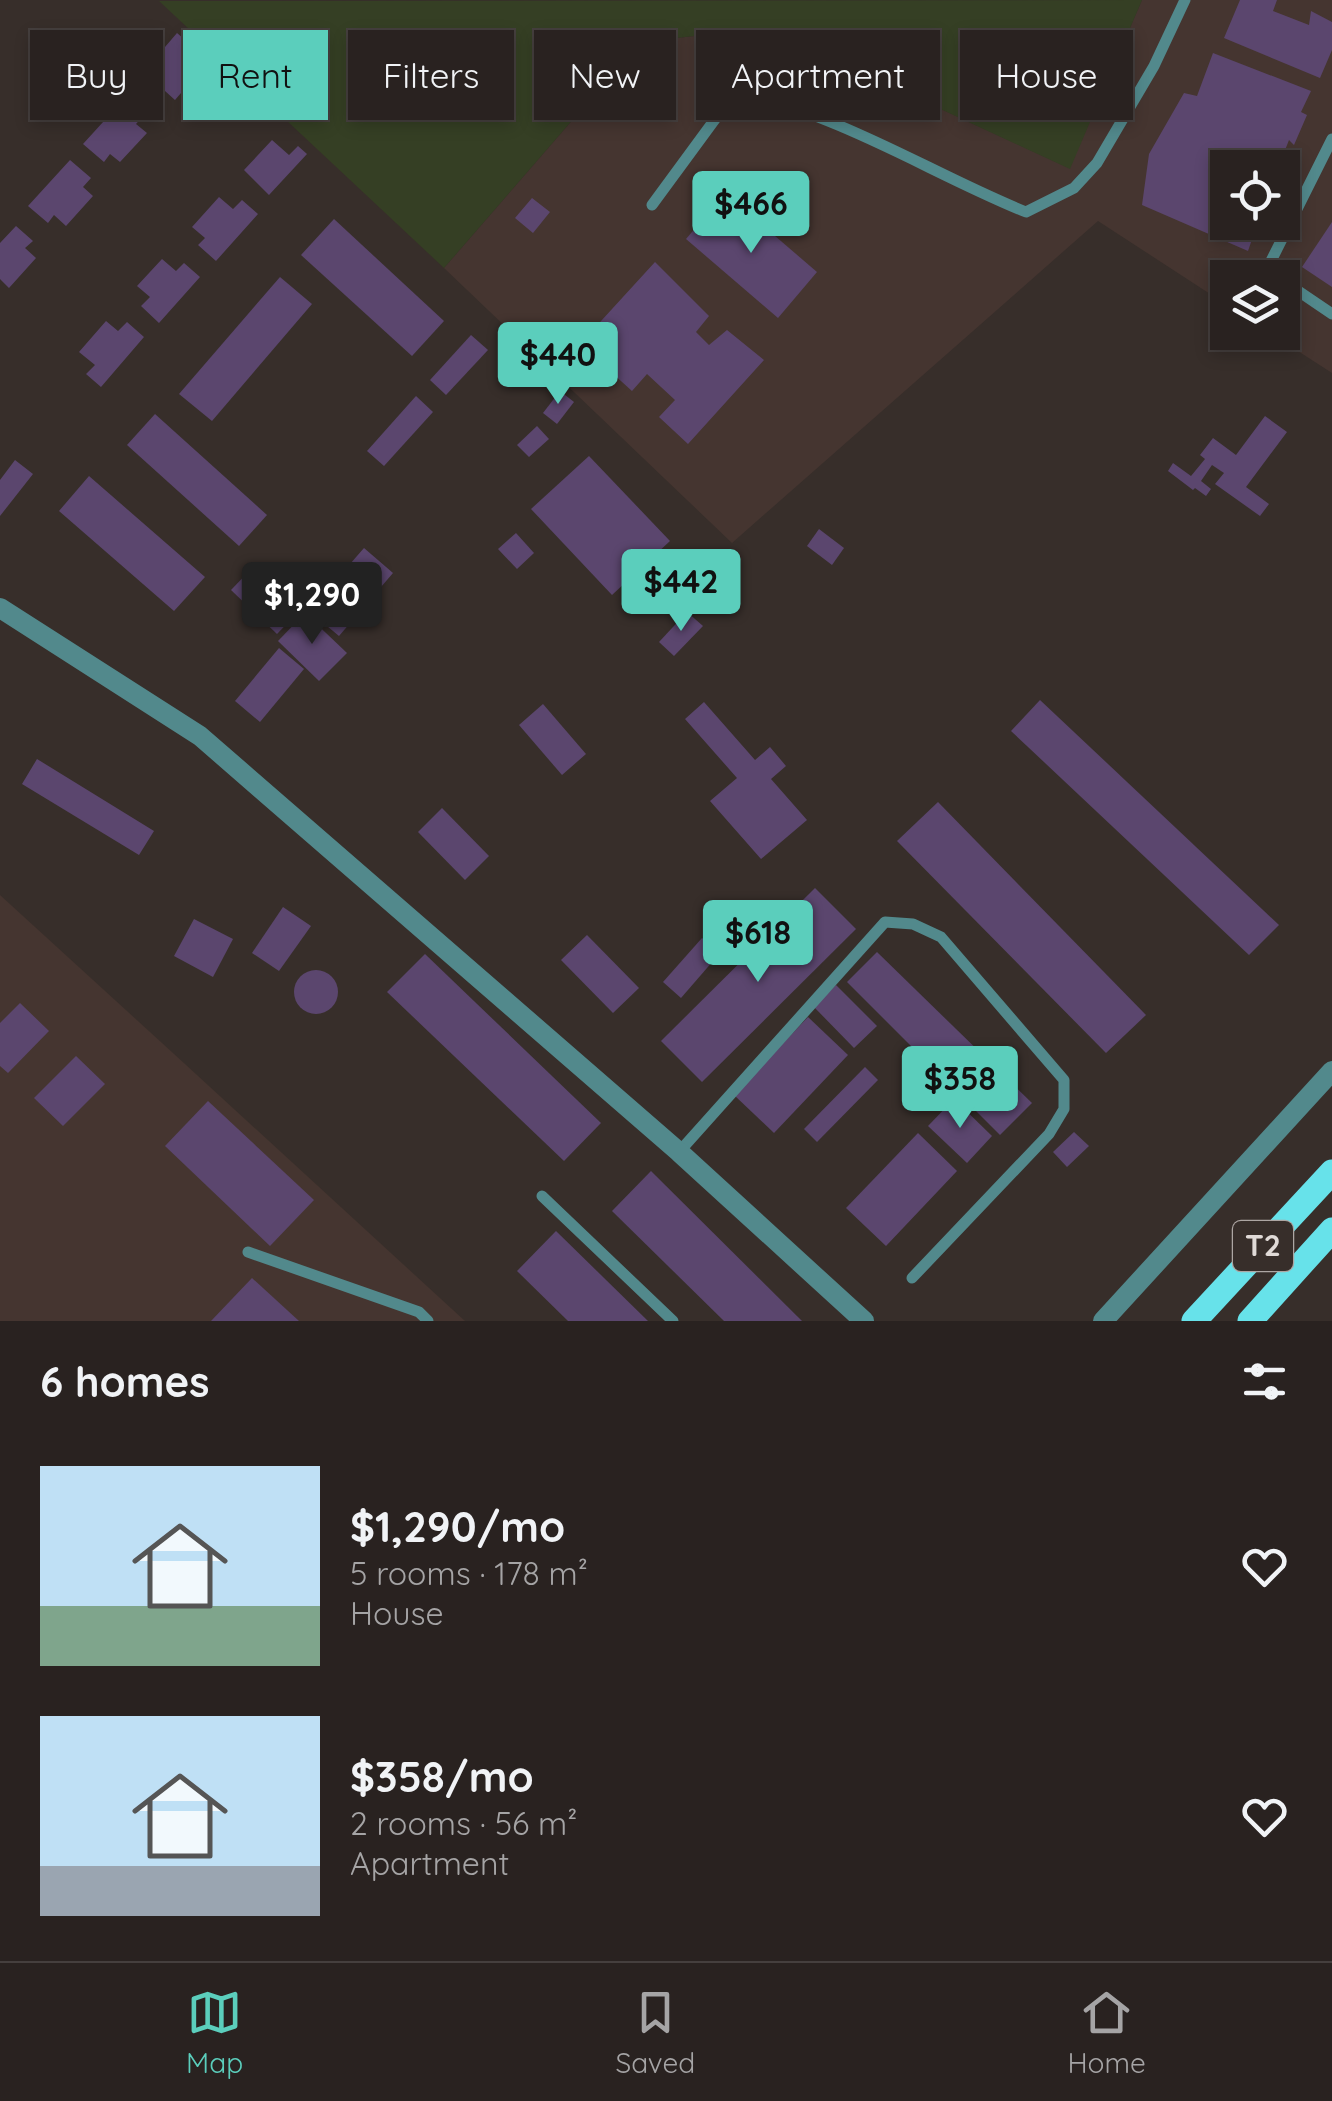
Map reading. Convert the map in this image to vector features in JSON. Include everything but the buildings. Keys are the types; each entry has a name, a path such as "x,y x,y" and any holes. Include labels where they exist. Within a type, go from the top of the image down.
{"main road":[{"name":"T2","path":"1194,1321 1332,1172"},
{"name":"T2","path":"1250,1321 1332,1230"}],"street":[{"path":"0,608 200,736 679,1152 861,1320"},
{"path":"1103,1321 1332,1070"}],"lane":[{"path":"652,205 724,107 761,100 790,106 861,134 1026,212 1074,188 1097,163 1154,66 1185,0"},
{"path":"1272,260 1332,139"},
{"path":"1300,292 1332,314"},
{"path":"679,1152 884,922 912,924 941,937 1064,1080 1064,1108 1049,1134 912,1278"},
{"path":"542,1196 672,1321"},
{"path":"248,1252 419,1312 428,1321"}],"shaded area":[{"path":"1142,0 1332,0 1332,373 1296,350 1300,350 1300,260 1210,260 1210,294 1098,221 732,543 444,268 572,120 676,120 676,38 696,36 696,120 940,120 940,108 1069,168 1090,120 1133,120 1133,30 1129,30"},
{"path":"0,895 185,1064 465,1321 0,1321"}],"green space":[{"path":"1142,0 1129,30 960,30 960,118 940,109 940,30 696,30 696,36 676,38 676,30 534,30 534,120 572,120 444,268 286,120 328,120 328,30 190,30 159,1"},
{"path":"964,120 1091,120 1070,169"}]}
